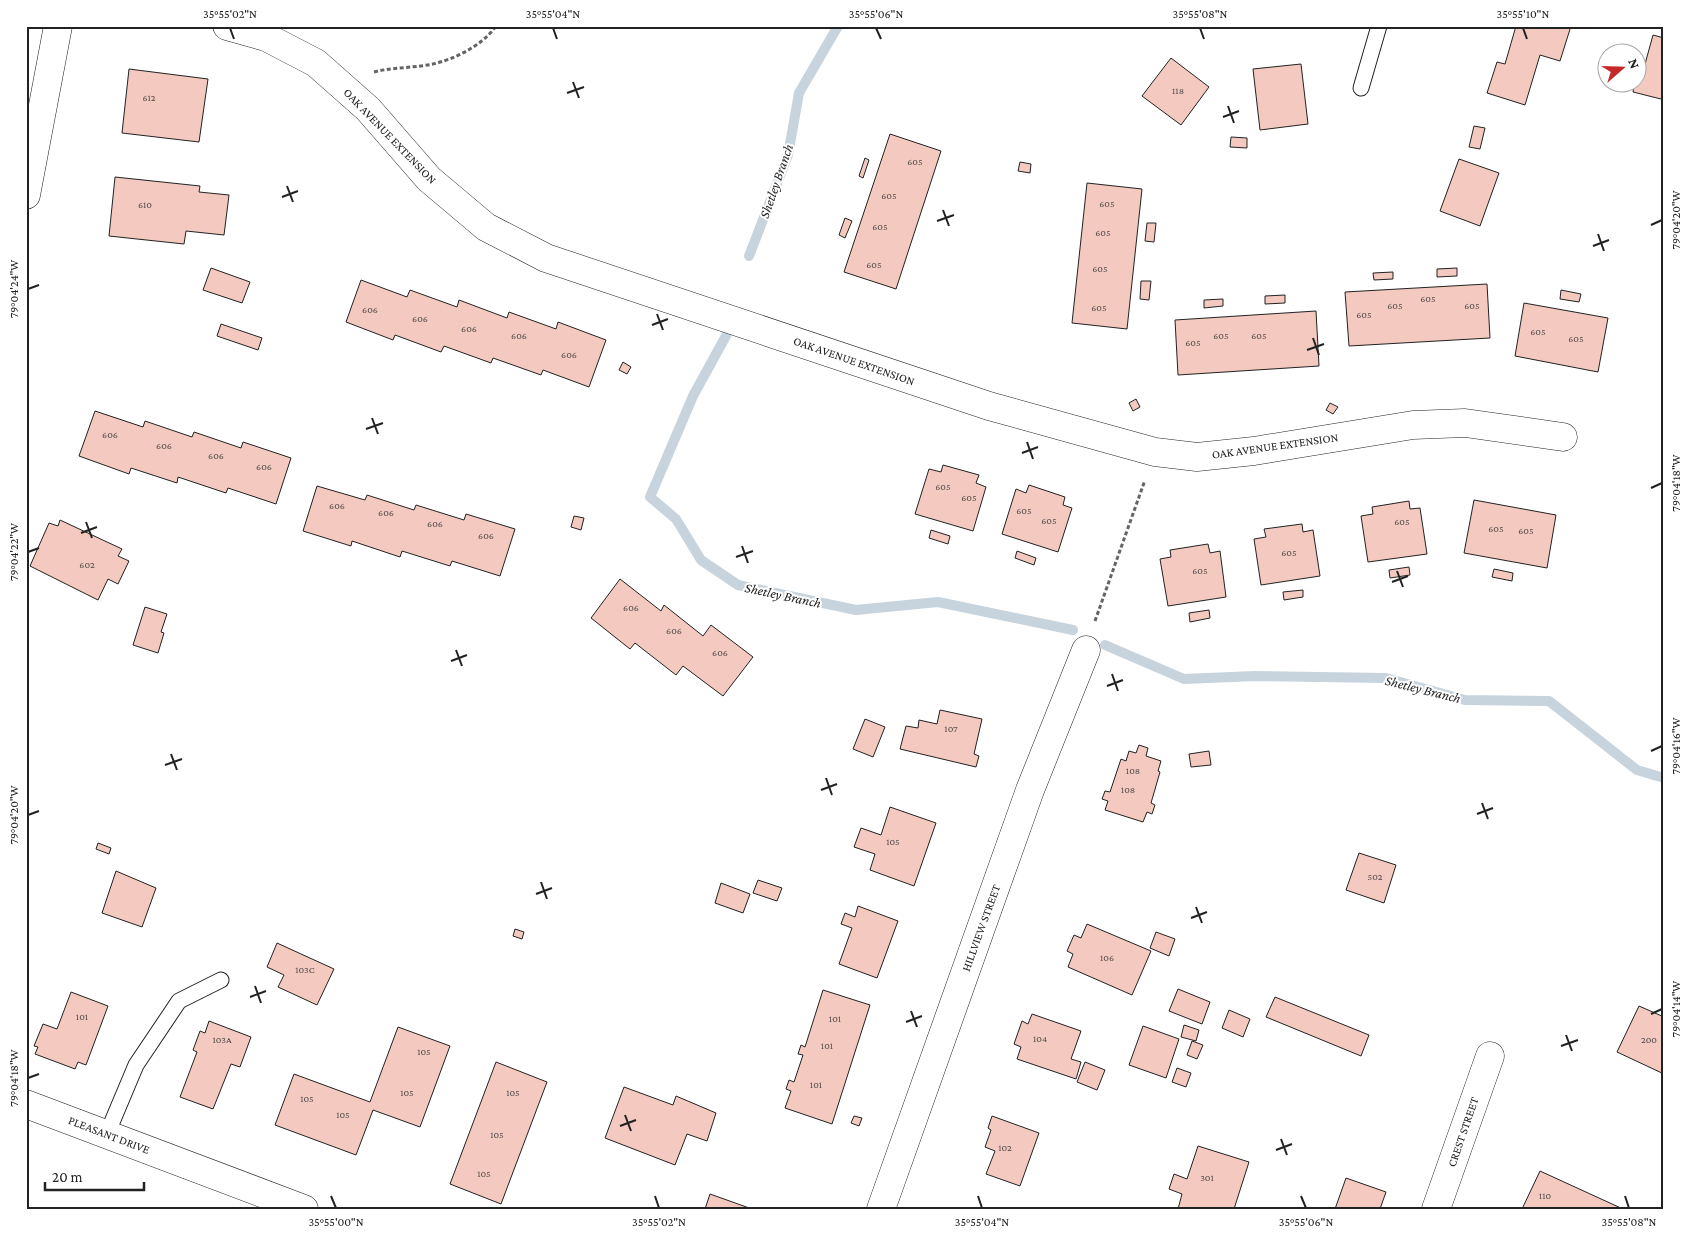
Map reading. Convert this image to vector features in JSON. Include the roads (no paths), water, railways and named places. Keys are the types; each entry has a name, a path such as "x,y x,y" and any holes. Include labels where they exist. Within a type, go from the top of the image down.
{"street":[{"path":"26,195 58,26"},
{"name":"OAK AVENUE EXTENSION","path":"227,26 266,37 316,63 368,110 429,179 486,227 546,258 990,406 1155,452 1197,457 1245,452 1414,425 1465,423 1563,437"},
{"name":"HILLVIEW STREET","path":"881,1209 1030,790 1086,650"},
{"name":"CREST STREET","path":"1436,1209 1490,1056"},
{"name":"PLEASANT DRIVE","path":"26,1104 304,1209"}],"lane":[{"path":"1361,88 1379,26"},
{"path":"107,1134 136,1065 179,1001 221,980"}],"waterway":[{"name":"Shetley Branch","path":"749,256 788,155 799,93 838,26"},
{"name":"Shetley Branch","path":"727,334 693,396 650,497 676,519 701,560 738,585 856,610 938,602 1073,630"},
{"name":"Shetley Branch","path":"1105,645 1184,679 1255,676 1386,678 1465,700 1549,701 1637,770 1664,778"}]}
